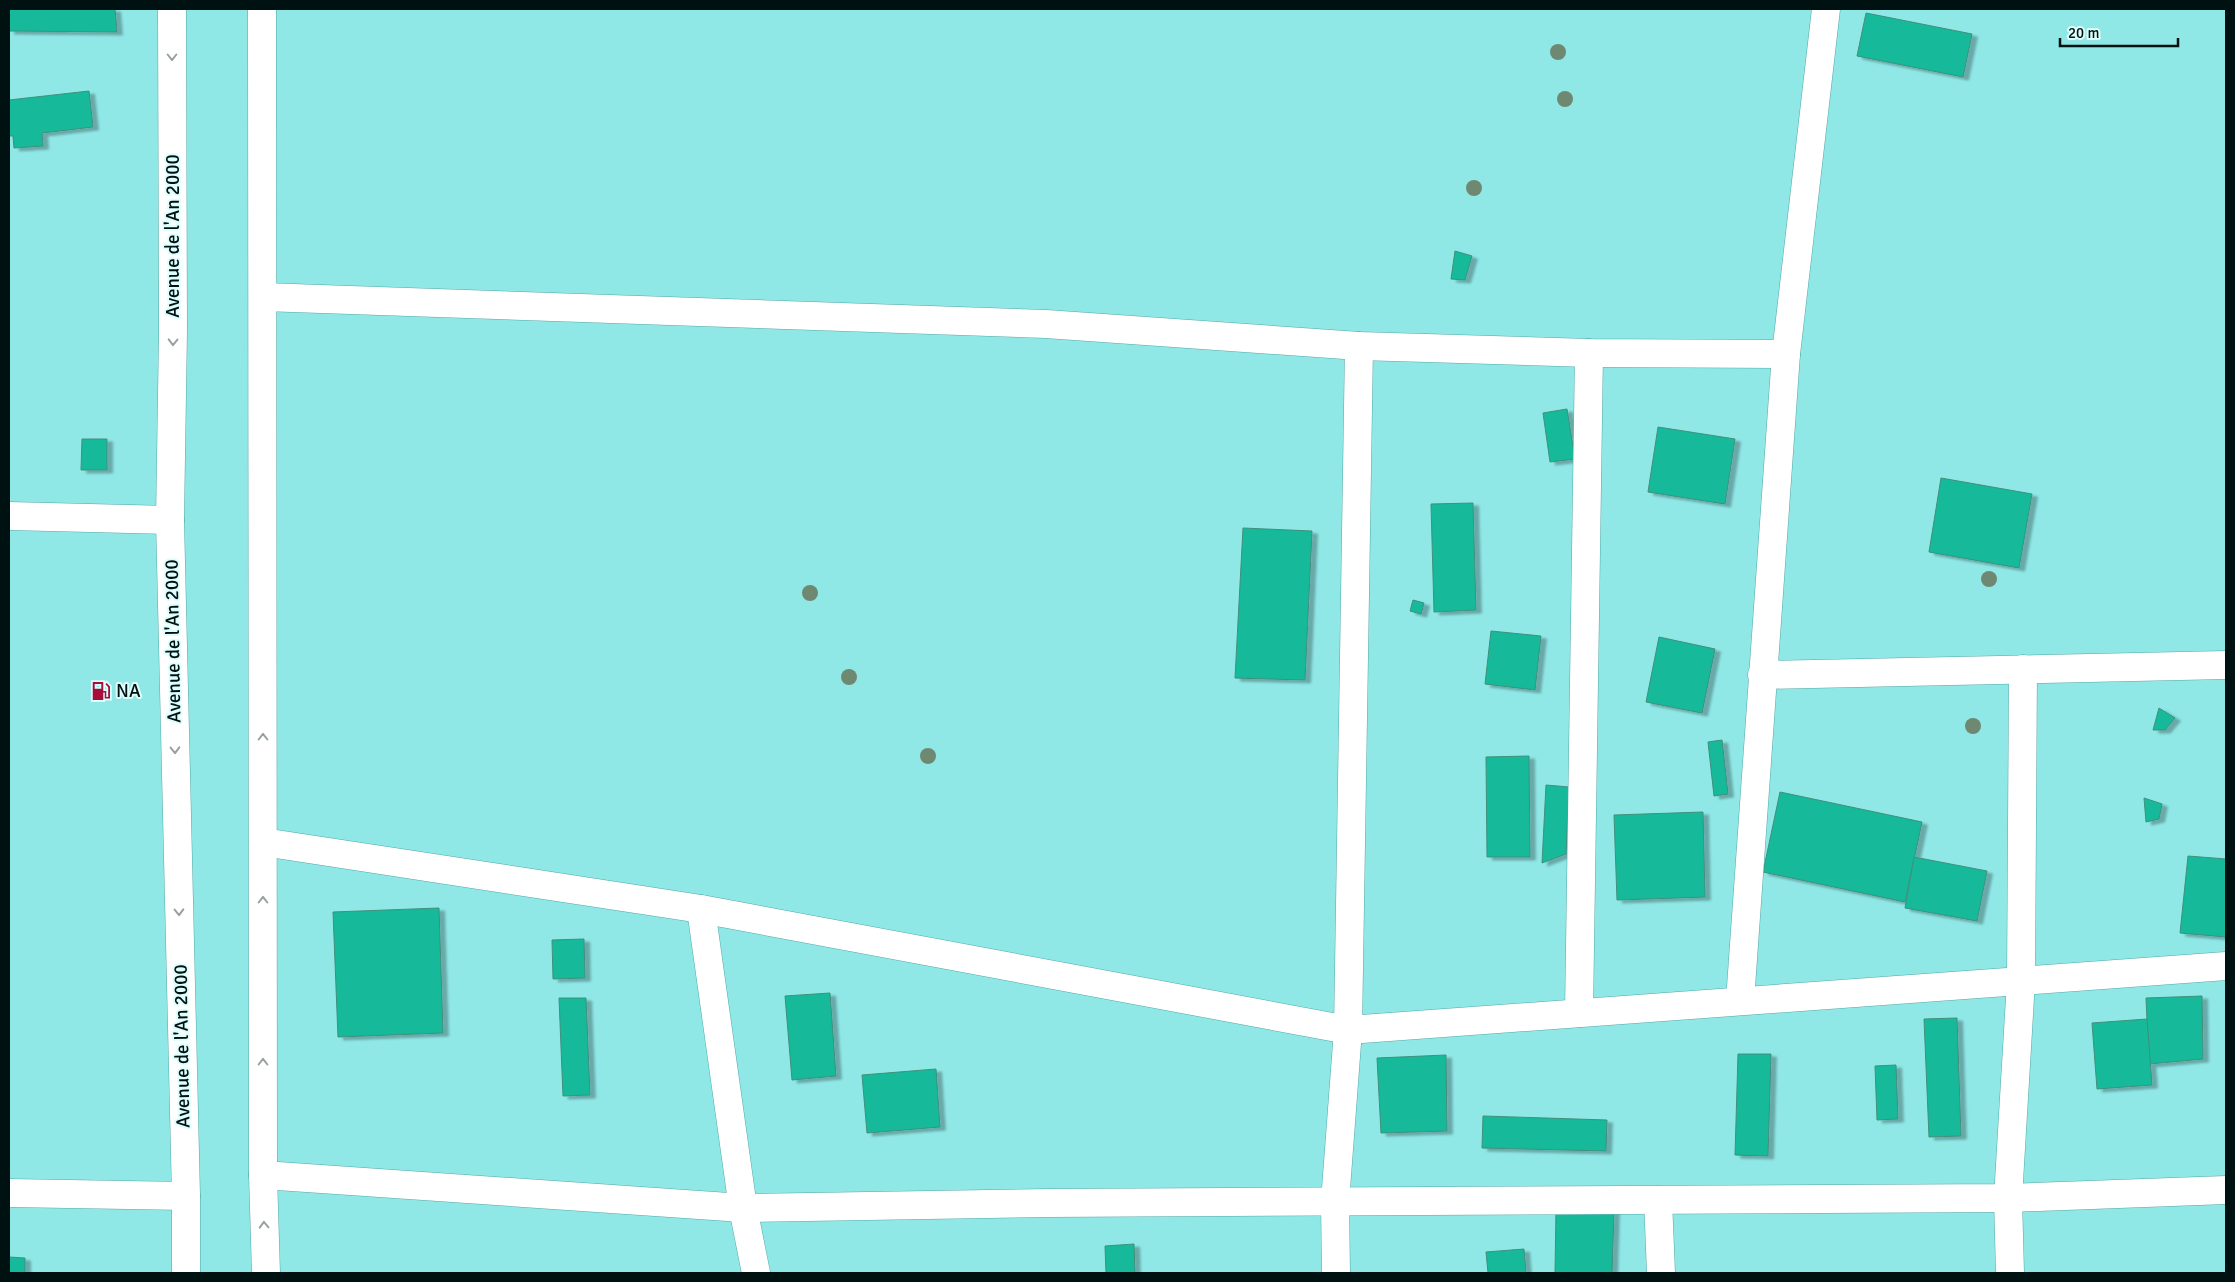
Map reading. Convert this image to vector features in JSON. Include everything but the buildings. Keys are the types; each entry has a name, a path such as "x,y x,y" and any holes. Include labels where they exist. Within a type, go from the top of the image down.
{"street":[{"name":"Avenue de l'An 2000","path":"172,9 173,331 170,520 186,1196 186,1273"},
{"path":"262,9 263,1175 266,1273"},
{"path":"1740,1002 1786,354 1826,9"},
{"path":"263,297 1046,324 1359,346 1589,354 1786,354"},
{"path":"1336,1273 1335,1202 1348,1030 1359,346"},
{"path":"1579,1013 1589,354"},
{"path":"9,516 170,520"},
{"path":"1762,675 2226,665"},
{"path":"2010,1273 2008,1198 2021,981 2023,669"},
{"path":"263,842 702,909 1348,1030 2226,966"},
{"path":"702,909 743,1208 756,1273"},
{"path":"263,1175 743,1208 1048,1203 2008,1198 2226,1190"},
{"path":"9,1193 186,1196"},
{"path":"1658,1200 1661,1273"}],"place":[{"name":"NA","path":"101,691"}]}
